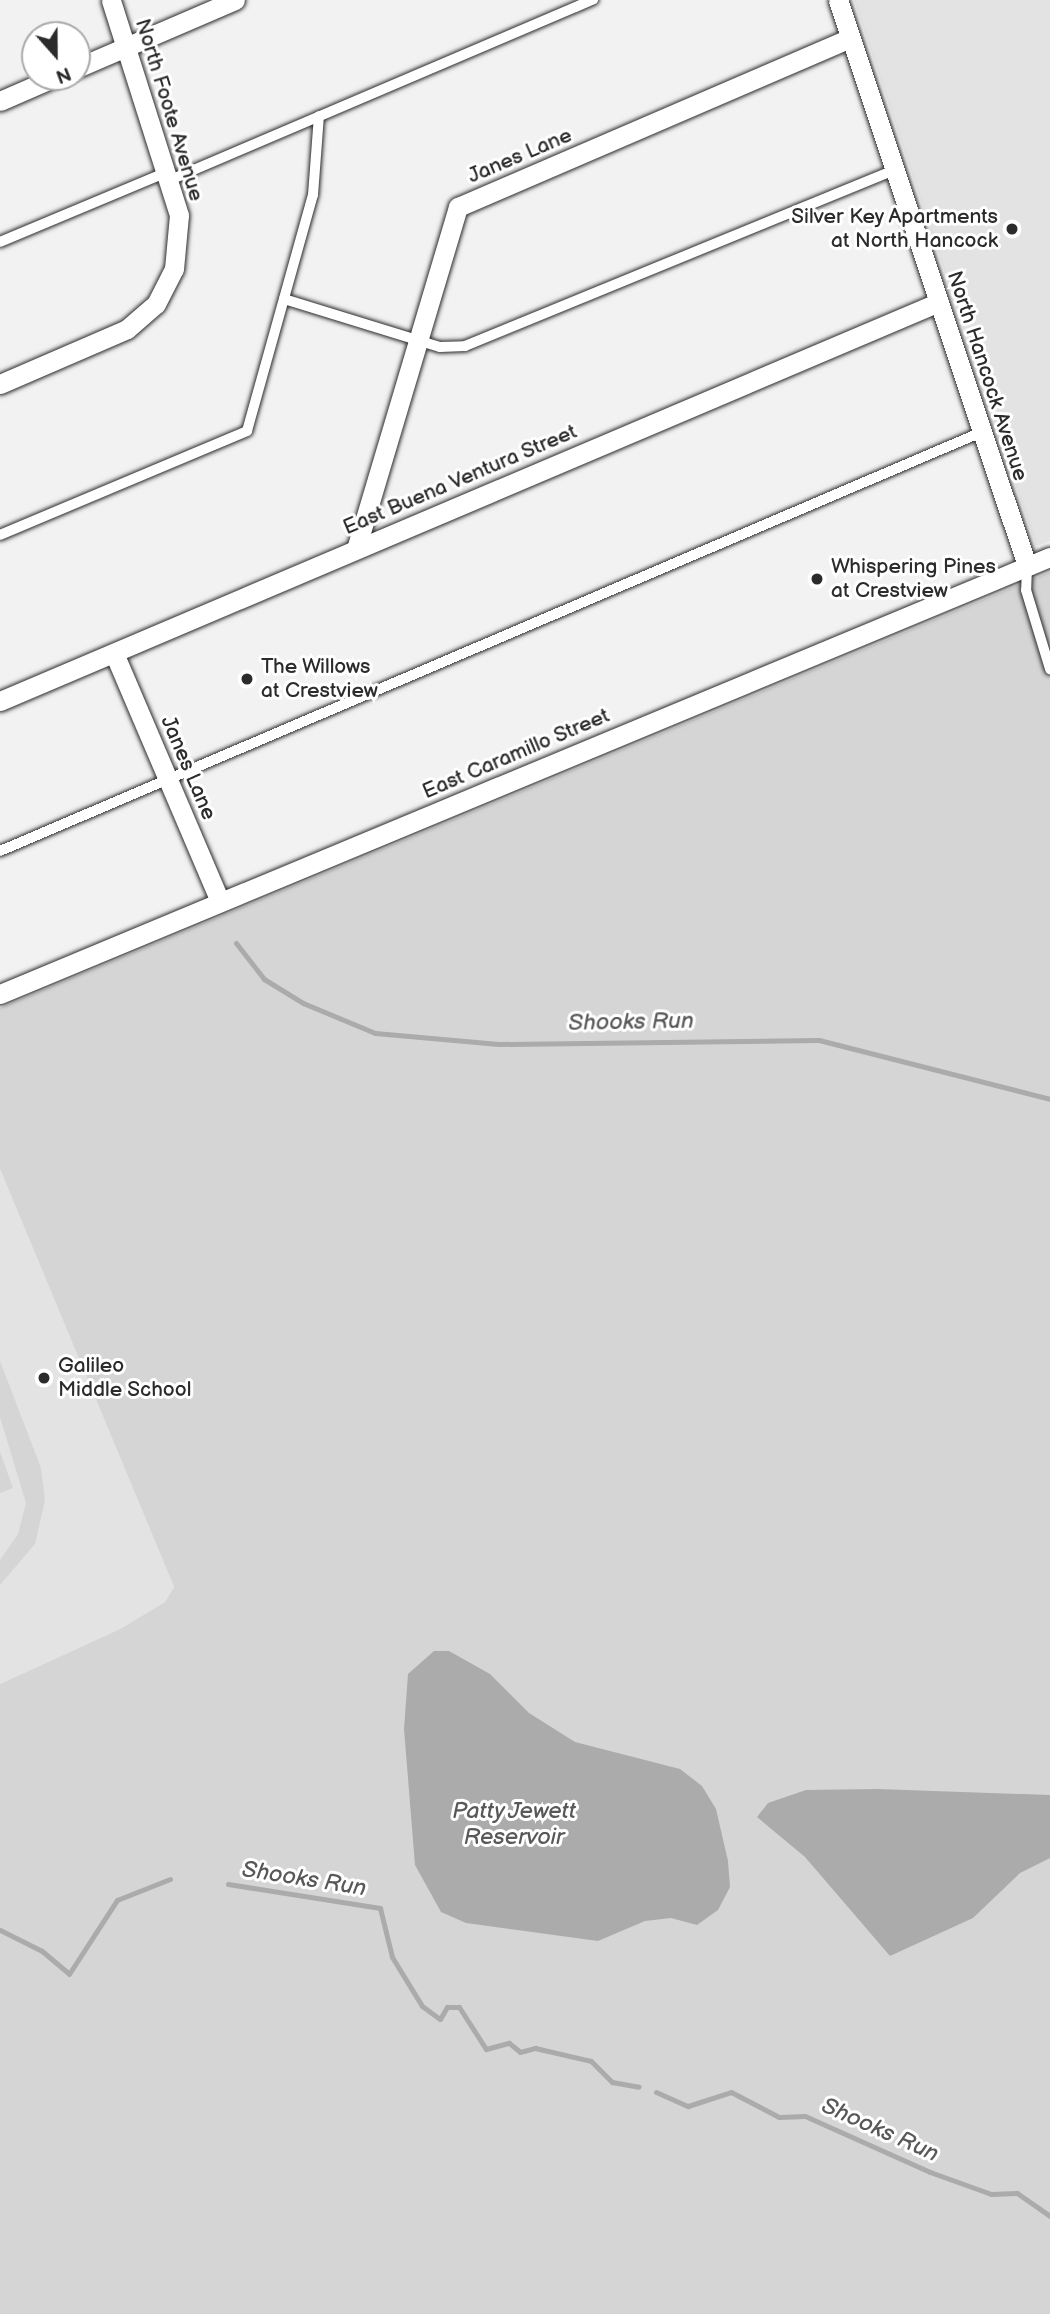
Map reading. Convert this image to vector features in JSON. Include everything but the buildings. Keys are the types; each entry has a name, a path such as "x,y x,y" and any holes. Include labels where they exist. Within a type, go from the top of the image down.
{"street":[{"name":"North Foote Avenue","path":"0,384 120,332 156,304 178,251 179,215 169,176 111,0"},
{"path":"91,62 235,0"},
{"name":"North Hancock Avenue","path":"838,0 1027,566"},
{"name":"Janes Lane","path":"356,550 458,207 850,38"},
{"path":"0,101 23,91"},
{"name":"East Buena Ventura Street","path":"0,701 939,302"},
{"name":"East Caramillo Street","path":"0,994 1050,557"},
{"name":"Janes Lane","path":"114,653 220,901"}],"lane":[{"path":"0,242 320,116 593,0"},
{"path":"0,535 247,431 313,195 320,116"},
{"path":"284,299 449,347 484,341 894,170"},
{"path":"0,851 982,432"},
{"path":"1027,566 1026,590 1050,669"}],"shaded area":[{"path":"854,0 1050,0 1050,541 1036,546"},
{"path":"1050,572 1050,2314 0,2314 0,1684 120,1629 165,1602 174,1587 0,1169 0,1008"},
{"name":"Galileo Middle School","path":"0,1169 174,1587 165,1602 120,1629 0,1684"},
{"path":"0,1361 41,1468 45,1501 35,1544 0,1585 0,1560 18,1534 26,1503 0,1417"},
{"path":"0,1452 13,1488 0,1493"}],"water":[{"name":"Patty Jewett Reservoir","path":"434,1651 449,1651 490,1674 529,1713 575,1742 680,1769 702,1786 716,1809 728,1861 730,1887 718,1910 697,1925 671,1918 645,1921 598,1941 466,1923 441,1912 415,1865 404,1729 408,1674"},
{"path":"877,1789 1050,1795 1050,1858 1020,1873 973,1918 890,1956 805,1857 757,1817 768,1803 806,1790"}],"waterway":[{"name":"Shooks Run","path":"236,943 264,979 303,1003 375,1033 499,1044 819,1040 1050,1099"},
{"name":"Shooks Run","path":"0,1930 42,1951 69,1974 117,1900 170,1879"},
{"name":"Shooks Run","path":"228,1884 380,1908 392,1957 422,2006 440,2019 447,2007 459,2007 486,2049 509,2043 520,2052 535,2048 591,2061 612,2082 639,2087"},
{"name":"Shooks Run","path":"656,2092 688,2106 731,2092 779,2117 805,2116 930,2172 991,2194 1017,2193 1050,2216"}],"place":[{"name":"Silver Key Apartments at North Hancock","path":"1012,229"},
{"name":"Whispering Pines at Crestview","path":"817,579"},
{"name":"The Willows at Crestview","path":"247,679"},
{"name":"Galileo Middle School","path":"44,1378"}]}
